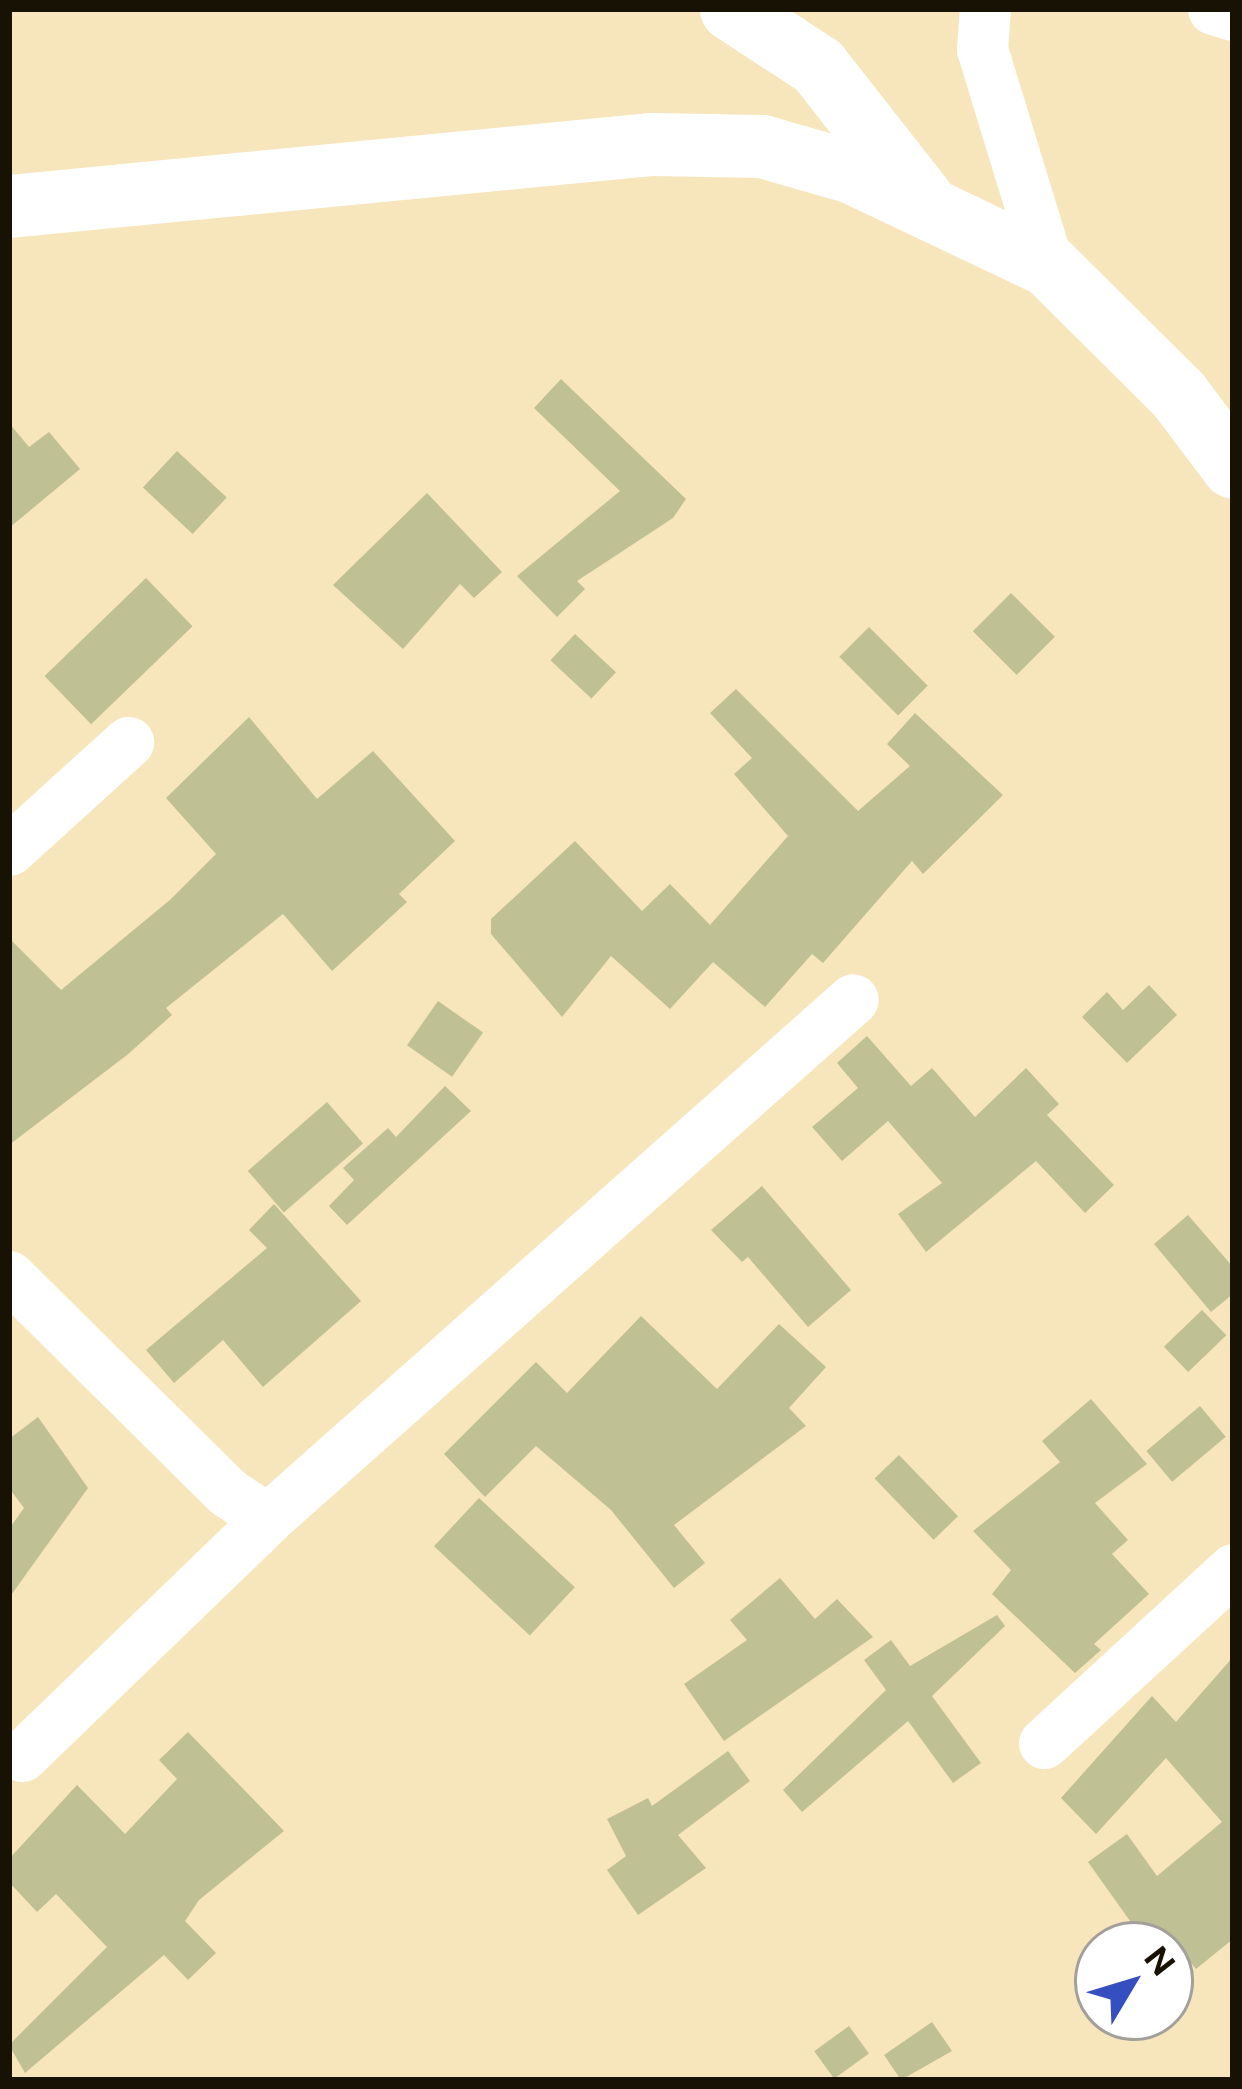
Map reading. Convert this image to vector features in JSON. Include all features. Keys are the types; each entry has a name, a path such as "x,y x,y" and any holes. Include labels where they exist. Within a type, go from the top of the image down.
{"street":[{"path":"731,9 818,66 928,206"},
{"path":"985,9 982,49 1048,265"},
{"path":"1213,9 1233,15"},
{"path":"9,206 652,144 762,146 852,172 1048,265 1178,394 1233,467"},
{"path":"9,850 128,742"},
{"path":"22,1756 267,1519 853,999"},
{"path":"9,1276 226,1491 267,1519"},
{"path":"1044,1743 1233,1569"}],"building":[{"path":"561,379 686,499 673,518 577,581 585,589 557,617 517,576 620,491 534,408"},
{"path":"9,423 29,447 49,432 80,469 9,528"},
{"path":"177,451 227,497 193,534 143,488"},
{"path":"427,493 502,572 474,598 460,584 403,649 333,585"},
{"path":"146,578 193,626 91,724 45,676"},
{"path":"1011,593 1055,637 1017,675 973,631"},
{"path":"869,627 928,686 898,715 839,657"},
{"path":"575,634 616,672 591,699 550,660"},
{"path":"736,689 858,811 910,766 887,744 915,713 1003,795 923,874 912,861 823,963 812,954 765,1007 713,962 670,1009 611,956 562,1017 491,934 491,919 575,841 642,911 670,884 710,925 788,836 734,774 752,758 710,713"},
{"path":"249,717 317,799 373,751 455,841 399,894 407,902 332,971 283,914 166,1008 172,1015 127,1055 9,1145 9,938 61,990 171,899 216,854 166,798"},
{"path":"1149,985 1177,1015 1127,1063 1082,1017 1107,992 1123,1010"},
{"path":"438,1001 483,1033 452,1077 407,1045"},
{"path":"867,1036 911,1086 932,1068 975,1117 1026,1068 1059,1104 1047,1115 1114,1185 1085,1213 1036,1161 926,1252 898,1214 942,1183 888,1121 842,1161 812,1127 858,1088 837,1063"},
{"path":"445,1086 471,1111 347,1225 329,1206 354,1180 343,1168 388,1128 396,1137"},
{"path":"327,1102 363,1144 284,1212 248,1171"},
{"path":"762,1186 851,1290 808,1327 748,1257 742,1262 711,1230"},
{"path":"274,1204 361,1301 263,1387 223,1340 174,1383 146,1350 267,1248 249,1230"},
{"path":"1188,1215 1233,1267 1233,1294 1211,1312 1154,1244"},
{"path":"1202,1310 1226,1335 1188,1372 1164,1347"},
{"path":"641,1316 717,1389 779,1324 826,1367 789,1408 806,1426 674,1525 705,1563 674,1588 611,1510 536,1446 485,1497 444,1454 536,1362 567,1393"},
{"path":"1091,1399 1147,1464 1095,1503 1128,1540 1112,1554 1149,1594 1094,1644 1101,1650 1075,1673 992,1594 1011,1570 973,1531 1060,1462 1042,1441"},
{"path":"1200,1406 1226,1437 1172,1482 1146,1451"},
{"path":"38,1417 88,1488 9,1598 9,1529 24,1508 9,1488 9,1439"},
{"path":"899,1455 958,1516 934,1540 875,1479"},
{"path":"479,1498 575,1587 530,1636 434,1546"},
{"path":"780,1578 815,1619 837,1599 873,1637 724,1741 684,1684 747,1640 730,1620"},
{"path":"997,1615 1005,1626 932,1696 981,1763 953,1783 908,1721 802,1812 783,1790 886,1690 864,1660 891,1640 910,1666"},
{"path":"1233,1657 1233,1939 1196,1969 1194,1921 1130,1921 1088,1862 1127,1834 1157,1876 1222,1822 1166,1758 1096,1834 1061,1798 1152,1696 1176,1722"},
{"path":"188,1732 284,1831 199,1900 185,1921 216,1953 188,1980 164,1955 25,2073 9,2045 107,1947 56,1894 37,1912 9,1882 9,1859 77,1785 125,1834 177,1779 159,1760"},
{"path":"728,1751 750,1781 678,1835 706,1868 638,1915 607,1870 626,1856 607,1819 648,1798 652,1806"},
{"path":"932,2022 952,2051 901,2080 884,2055"},
{"path":"849,2026 869,2054 834,2079 814,2051"}]}
